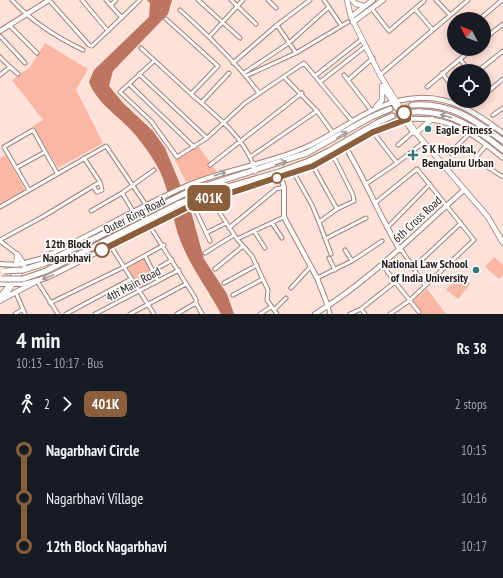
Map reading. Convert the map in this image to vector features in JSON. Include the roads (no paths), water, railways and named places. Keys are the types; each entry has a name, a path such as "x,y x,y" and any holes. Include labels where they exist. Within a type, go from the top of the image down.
{"highway":[{"path":"412,105 444,107 465,114 503,141"},
{"name":"Outer Ring Road","path":"2,270 23,270 45,263 190,191 281,163 317,149 371,117 390,109"},
{"path":"413,112 441,114 460,120 503,150"},
{"name":"Outer Ring Road","path":"1,278 23,278 46,271 91,248 169,212 193,198 280,175 319,157 377,122 392,116"},
{"path":"253,164 255,171"}],"main road":[{"path":"347,0 351,20 373,58 394,101 423,143 488,217 503,243"},
{"path":"349,8 352,0 356,4 365,6"},
{"path":"351,20 373,0"},
{"path":"351,20 372,9 383,0"},
{"path":"374,108 383,97 380,75"},
{"path":"382,86 401,109 406,119"},
{"path":"415,133 432,119"},
{"path":"0,301 24,264 17,254"},
{"path":"0,296 11,284 17,265 17,254"},
{"path":"0,301 37,281"}],"street":[{"path":"12,0 26,15 47,30 83,50"},
{"path":"0,30 10,26 49,0 88,45 92,46 140,0"},
{"path":"82,0 108,31"},
{"path":"106,0 122,18"},
{"path":"110,5 116,0"},
{"path":"198,0 240,38"},
{"path":"231,0 238,5 256,24"},
{"path":"209,36 244,0"},
{"path":"268,0 276,8"},
{"path":"233,62 277,25 310,0"},
{"path":"324,0 342,25"},
{"path":"436,0 447,12"},
{"path":"454,12 468,0"},
{"path":"488,12 502,0"},
{"path":"372,9 389,31 424,1"},
{"path":"245,74 289,43 329,8"},
{"path":"180,10 209,36 245,74 259,93"},
{"path":"415,10 432,29"},
{"path":"380,75 447,17"},
{"path":"166,19 218,66 191,94"},
{"path":"245,74 296,53 351,20"},
{"path":"491,33 503,24"},
{"path":"277,25 296,53"},
{"path":"10,26 37,53"},
{"path":"0,36 25,63"},
{"path":"315,76 362,39"},
{"path":"320,82 366,46"},
{"path":"141,48 224,123 240,141 253,164"},
{"path":"486,64 503,50"},
{"path":"0,56 18,74"},
{"path":"427,87 464,56"},
{"path":"348,80 373,58"},
{"path":"460,59 463,64"},
{"path":"154,61 120,92 151,121 177,157 207,138 245,103 304,62 352,121"},
{"path":"0,75 10,67"},
{"path":"201,103 229,73"},
{"path":"442,73 447,80"},
{"path":"139,74 207,138"},
{"path":"344,75 374,108"},
{"path":"284,77 317,111 333,133"},
{"path":"491,88 503,79"},
{"path":"129,84 194,147"},
{"path":"210,164 302,94"},
{"path":"0,264 24,264 48,255 167,195 215,175 288,155 333,133 374,108 394,101 420,98 454,103 472,111 503,133"},
{"path":"493,114 503,108"},
{"path":"250,157 317,111"},
{"path":"0,284 37,281 110,246 149,225 169,212 280,175 294,173 313,166 373,132 406,119 432,119 451,123 470,133 503,158"},
{"path":"29,190 4,147 33,130 57,173"},
{"path":"373,132 397,163"},
{"path":"398,145 415,133"},
{"path":"450,153 470,133"},
{"path":"366,184 423,143"},
{"path":"486,144 475,159 503,177"},
{"path":"0,207 106,146 146,205"},
{"path":"346,148 366,184 387,228 400,250 414,267 425,286"},
{"path":"16,168 45,152"},
{"path":"319,222 338,209 354,201 353,195 333,155"},
{"path":"84,158 100,182 102,190 97,192 93,186"},
{"path":"313,166 338,209"},
{"path":"375,203 417,169 474,240 409,301 390,314"},
{"path":"91,211 122,193 132,184 154,170"},
{"path":"294,173 312,205 331,254"},
{"path":"280,175 284,187 284,217 317,278 330,314"},
{"path":"17,254 0,241 100,182"},
{"path":"387,228 430,184"},
{"path":"229,228 276,189 284,187"},
{"name":"6th Cross Road","path":"315,314 328,306 400,250 464,191"},
{"path":"122,193 133,211"},
{"path":"210,198 229,228 257,265 268,290 267,300 277,314"},
{"path":"191,205 210,241"},
{"path":"237,239 284,217"},
{"path":"325,239 366,218"},
{"path":"206,233 226,223"},
{"path":"272,223 282,238"},
{"path":"414,267 461,223"},
{"path":"149,225 164,245 179,270 196,299 196,303 202,314"},
{"path":"254,231 265,248"},
{"path":"205,253 234,235"},
{"path":"317,278 352,261 382,241"},
{"path":"50,303 124,267 164,245"},
{"path":"110,246 154,314"},
{"path":"215,268 243,246"},
{"path":"345,250 352,261"},
{"path":"145,256 158,281"},
{"path":"328,258 335,270"},
{"path":"153,271 172,260"},
{"path":"382,264 409,301 419,312"},
{"path":"224,283 257,265"},
{"path":"291,288 311,266"},
{"name":"4th Main Road","path":"95,314 179,270"},
{"path":"66,314 131,279"},
{"path":"233,295 263,279"},
{"path":"37,281 58,314"},
{"path":"350,314 361,308 395,282"},
{"path":"130,314 186,284"},
{"path":"16,293 26,314"},
{"path":"260,314 273,309 286,298"},
{"path":"177,314 196,303"},
{"path":"361,308 365,314"},
{"path":"15,314 24,309"}],"tunnel":[{"path":"390,109 412,105"},
{"path":"392,116 413,112"}],"place":[{"name":"Eagle Fitness","path":"428,129"},
{"name":"S K Hospital, Bengaluru Urban","path":"413,155"},
{"name":"12th Block Nagarbhavi","path":"102,250"},
{"name":"National Law School of India University","path":"476,270"}]}
